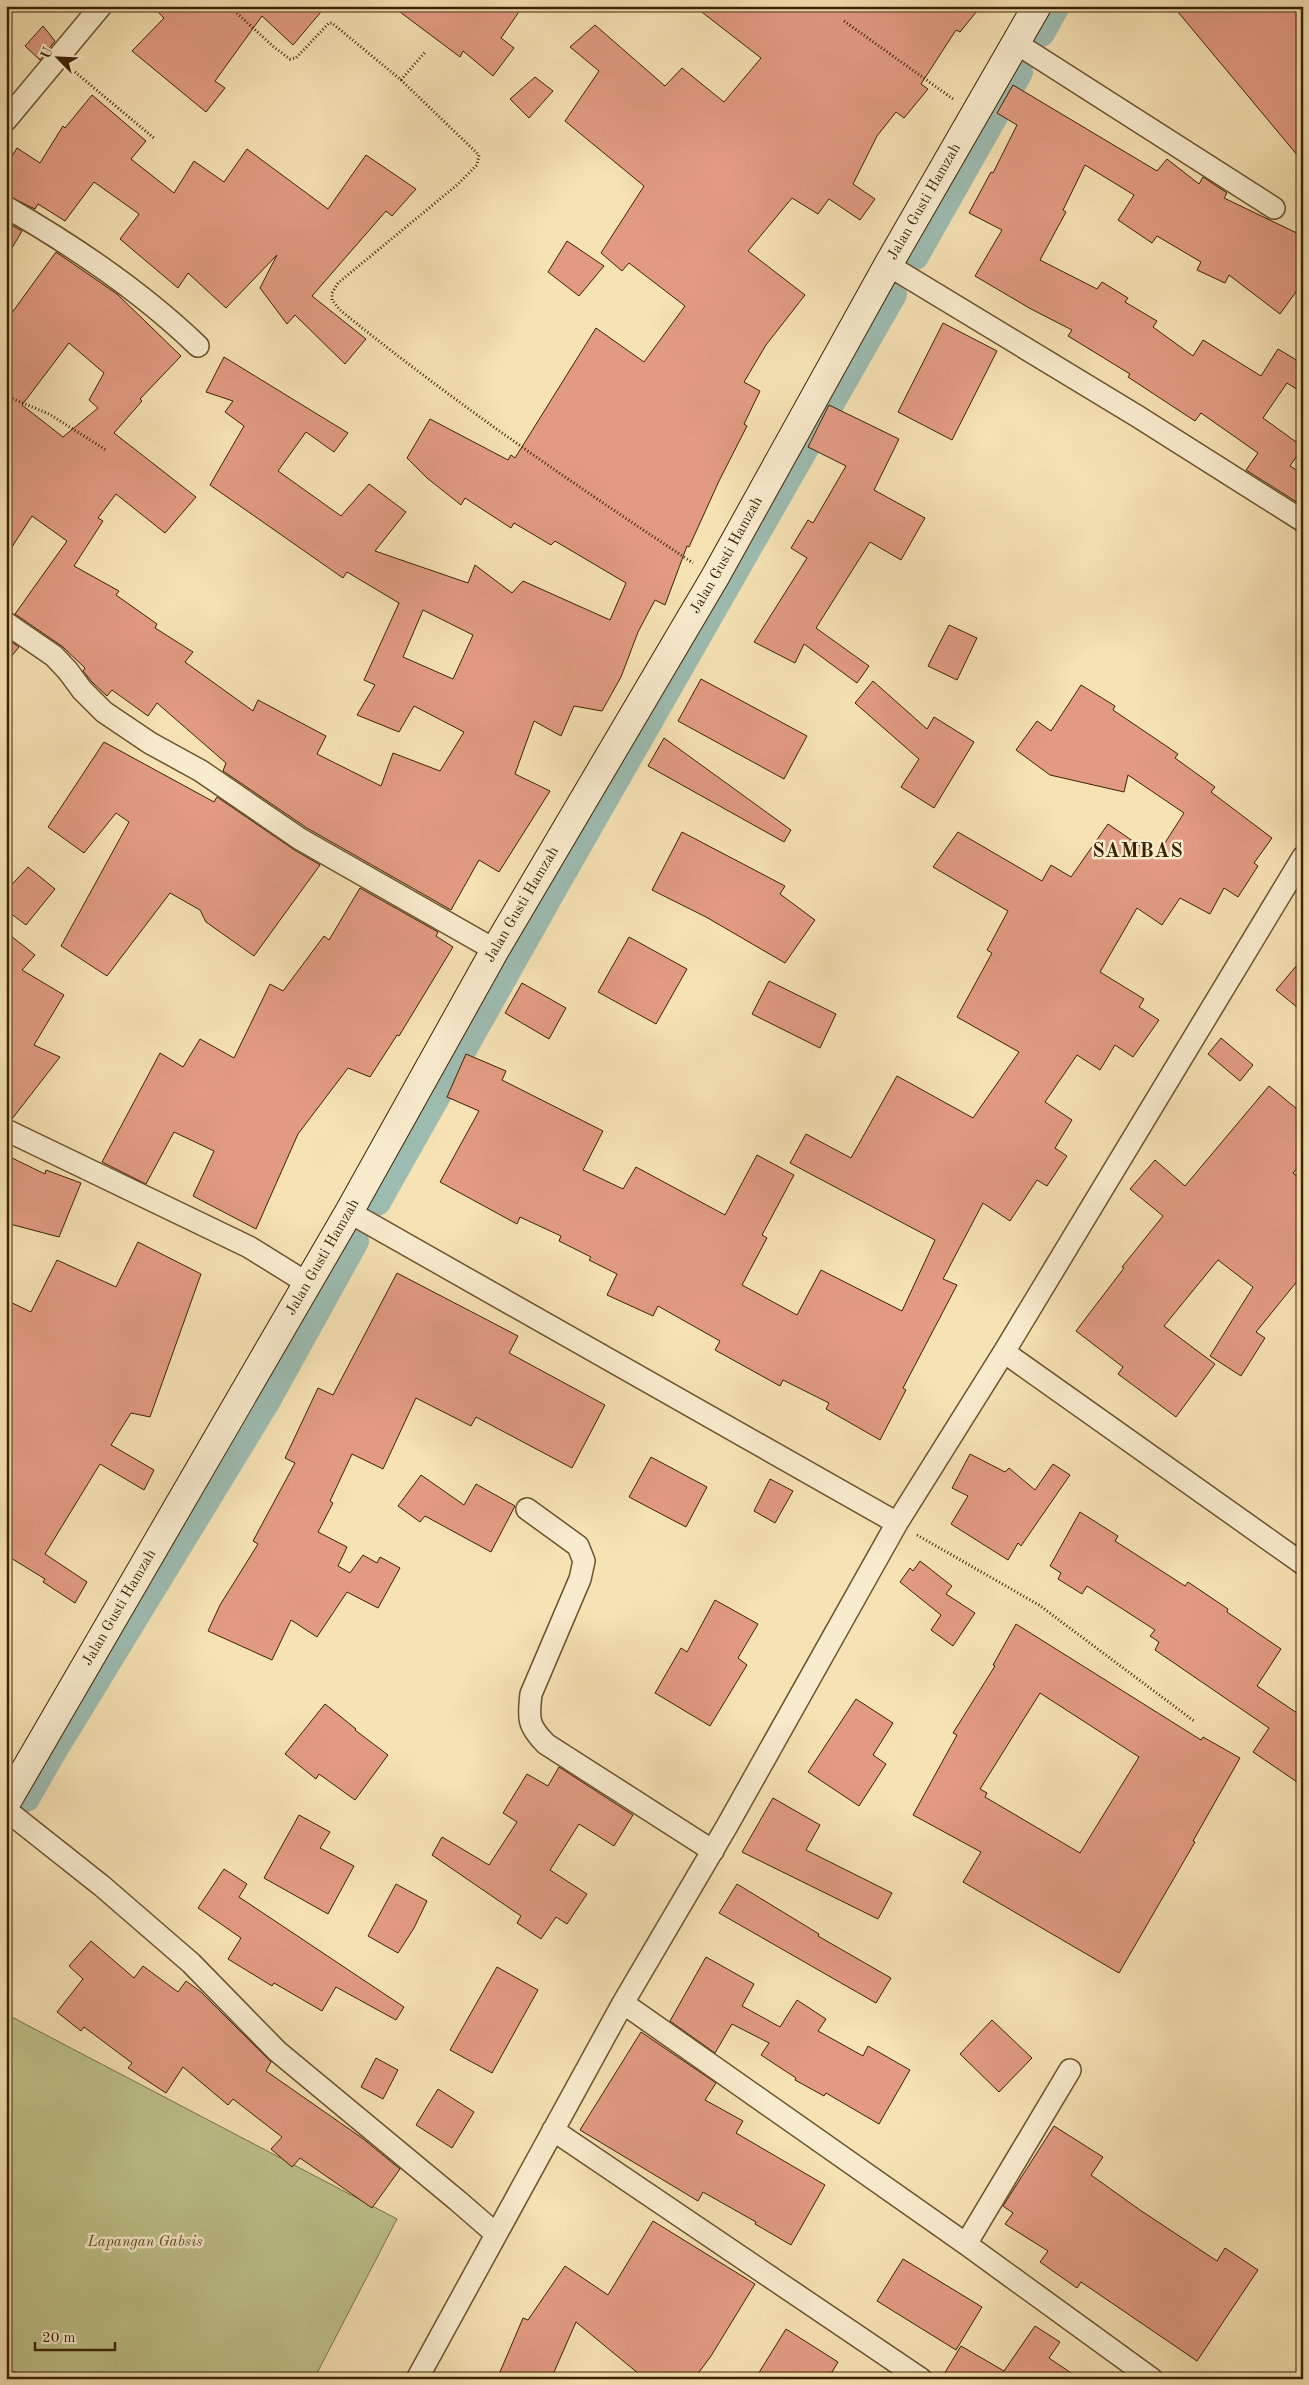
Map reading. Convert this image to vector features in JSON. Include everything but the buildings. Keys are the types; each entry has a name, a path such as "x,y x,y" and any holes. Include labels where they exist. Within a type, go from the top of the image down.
{"street":[{"path":"6,120 101,6"},
{"name":"Jalan Gusti Hamzah","path":"6,1803 349,1212 495,950 714,577 888,265 1037,6"},
{"path":"1016,43 1274,208"},
{"path":"6,207 114,276 179,328 198,346"},
{"path":"888,265 1138,416 1303,521"},
{"path":"6,623 54,656 93,702 127,728 201,771 300,839 495,950"},
{"path":"417,2379 623,2003 713,1851 897,1523 1004,1352 1302,859"},
{"path":"6,1130 249,1247 307,1283"},
{"path":"349,1212 897,1523"},
{"path":"1004,1352 1303,1564"},
{"path":"527,1509 578,1546 584,1561 580,1579 531,1694 528,1714 532,1730 546,1744 713,1851"},
{"path":"6,1810 102,1886 191,1963 276,2051 458,2200 496,2234"},
{"path":"623,2003 966,2244 1152,2379"},
{"path":"966,2244 1070,2070"},
{"path":"553,2130 921,2379"}],"path":[{"path":"229,6 275,48 290,59 296,58 329,23 332,23 401,80 478,155 477,165 457,185 338,283 332,293 332,300 340,310 402,360 465,404 500,432 714,577"},
{"path":"844,22 974,114"},
{"path":"401,80 426,52"},
{"path":"57,57 155,139"},
{"path":"6,396 48,414 106,450"},
{"path":"897,1523 1039,1606 1194,1721"}],"green space":[{"name":"Lapangan Gabsis","path":"6,2014 397,2219 314,2379 28,2379 6,2367"}],"waterway":[{"path":"1041,33 1056,6"},
{"path":"915,256 1019,72"},
{"path":"377,1202 893,294"},
{"path":"26,1798 266,1402 355,1241"}],"district":[{"name":"SAMBAS","path":"1138,852"}]}
